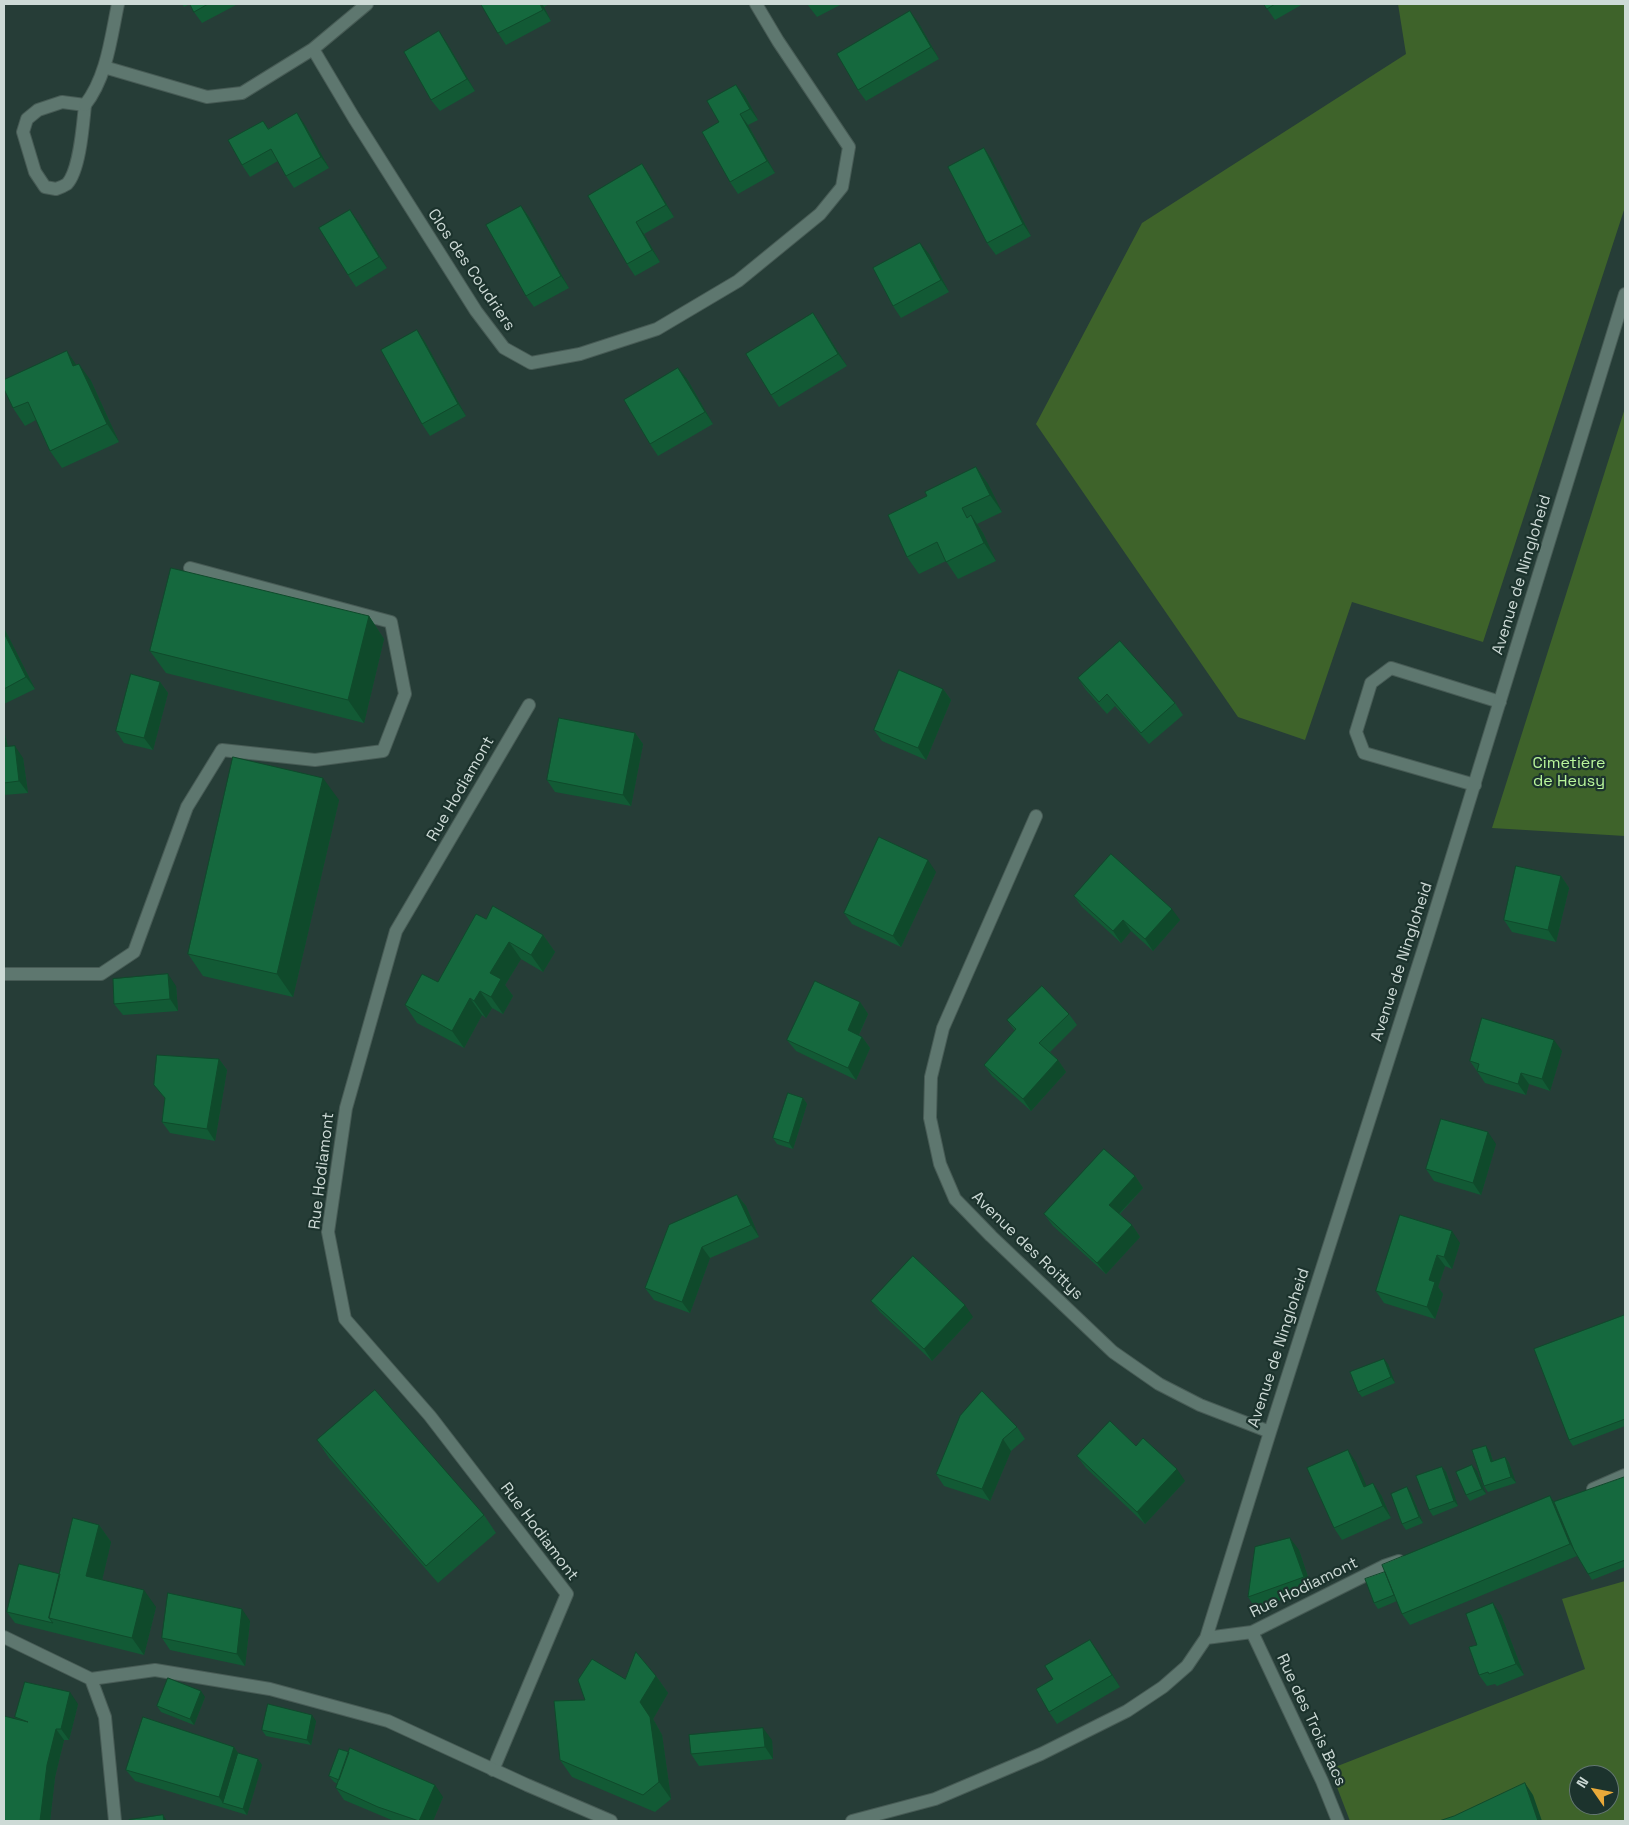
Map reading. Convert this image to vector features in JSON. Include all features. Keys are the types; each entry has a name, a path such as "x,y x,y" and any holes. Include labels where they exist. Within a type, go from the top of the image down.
{"street":[{"path":"85,105 62,102 38,110 27,119 23,132 35,172 45,187 56,190 67,183 76,165 83,132 85,105 92,96 104,67 118,4"},
{"path":"104,67 207,97 242,92 313,49 367,4"},
{"name":"Clos des Coudriers","path":"313,49 354,118 476,311 504,348 530,363 580,354 657,329 738,281 820,214 842,188 849,147 778,41 756,4"},
{"name":"Avenue de Ningloheid","path":"1206,1638 1500,702 1625,294"},
{"path":"4,974 101,974 134,952 187,807 222,750 315,760 383,751 405,694 391,622 190,568"},
{"path":"1474,785 1364,753 1356,732 1371,683 1391,668 1500,702"},
{"name":"Rue Hodiamont","path":"493,1770 567,1594 430,1416 346,1320 328,1232 346,1108 396,931 529,705"},
{"name":"Avenue des Roittys","path":"1036,816 943,1028 931,1077 930,1118 940,1164 955,1199 991,1236 1113,1352 1159,1384 1200,1405 1270,1432"},
{"path":"1578,1495 1625,1475"},
{"name":"Rue Hodiamont","path":"1206,1638 1252,1632 1384,1566 1412,1556"},
{"name":"Rue des Trois Bacs","path":"1252,1632 1322,1782 1338,1821"},
{"path":"4,1637 91,1679 155,1670 270,1689 388,1721 493,1770 611,1821"},
{"path":"852,1821 934,1799 1041,1754 1128,1711 1163,1688 1187,1666 1206,1638"},
{"path":"91,1679 105,1717 115,1821"}],"green space":[{"path":"1398,4 1625,4 1625,207 1483,642 1352,602 1305,740 1238,717 1036,424 1142,223 1406,54"},
{"name":"Cimetière de Heusy","path":"1625,408 1625,836 1492,828"},
{"path":"1625,1581 1625,1821 1350,1821 1330,1769 1585,1669 1562,1599"}],"building":[{"path":"190,4 208,4 194,12"},
{"path":"481,4 540,4 543,10 498,33"},
{"path":"1264,4 1275,4 1267,9"},
{"path":"910,11 931,47 858,90 837,54"},
{"path":"439,31 467,79 431,100 404,52"},
{"path":"736,85 750,109 740,114 767,161 730,182 702,132 719,122 707,101"},
{"path":"297,113 321,157 286,176 271,149 242,165 228,140 263,121 268,129"},
{"path":"984,148 1023,224 987,243 948,167"},
{"path":"642,164 666,205 636,222 652,250 627,264 588,196"},
{"path":"521,206 561,276 526,296 486,225"},
{"path":"350,210 379,257 348,275 319,228"},
{"path":"920,243 941,280 893,306 873,268"},
{"path":"813,313 838,354 771,395 746,354"},
{"path":"417,330 458,404 422,424 381,350"},
{"path":"67,351 73,366 79,364 107,424 50,451 28,402 13,408 4,389 4,380"},
{"path":"678,368 705,412 650,444 624,400"},
{"path":"976,467 990,495 962,508 967,518 971,515 984,543 946,562 937,542 907,557 888,515 927,496 925,492"},
{"path":"171,568 369,616 348,700 150,651"},
{"path":"4,633 26,677 4,689"},
{"path":"1120,641 1175,703 1141,733 1107,694 1099,702 1078,678"},
{"path":"899,670 943,689 918,748 874,730"},
{"path":"131,674 160,682 144,738 116,731"},
{"path":"559,718 635,733 623,795 547,780"},
{"path":"15,746 19,781 4,783 4,747"},
{"path":"233,757 323,778 277,974 188,954"},
{"path":"879,837 928,860 893,936 844,913"},
{"path":"1111,854 1172,909 1145,939 1123,920 1113,931 1074,896"},
{"path":"1516,866 1561,876 1548,930 1504,920"},
{"path":"493,906 543,935 531,955 509,942 490,973 501,979 491,997 480,991 474,1001 470,998 452,1031 405,1005 422,974 438,982 476,914 486,919"},
{"path":"168,974 170,999 114,1004 113,979"},
{"path":"815,981 860,1002 848,1030 862,1037 848,1068 787,1040"},
{"path":"1042,986 1069,1014 1039,1043 1058,1060 1023,1099 984,1065 1016,1029 1007,1020"},
{"path":"1482,1018 1554,1040 1542,1079 1521,1073 1518,1084 1477,1071 1479,1064 1470,1061"},
{"path":"157,1055 219,1059 207,1129 162,1122 165,1098 154,1085"},
{"path":"788,1093 803,1098 789,1143 773,1138"},
{"path":"1441,1119 1488,1132 1473,1183 1426,1169"},
{"path":"1104,1149 1135,1176 1109,1205 1132,1225 1097,1263 1044,1214"},
{"path":"737,1195 751,1225 702,1247 682,1302 645,1288 669,1225"},
{"path":"1400,1215 1452,1231 1444,1257 1437,1255 1429,1280 1435,1282 1427,1307 1376,1291"},
{"path":"913,1256 965,1305 924,1349 871,1301"},
{"path":"1625,1315 1625,1419 1569,1440 1534,1349"},
{"path":"1384,1359 1391,1377 1358,1392 1350,1372"},
{"path":"375,1390 484,1515 426,1566 317,1440"},
{"path":"982,1391 1017,1427 1003,1439 982,1489 936,1474 960,1416"},
{"path":"1110,1421 1136,1446 1143,1438 1177,1469 1137,1512 1077,1456"},
{"path":"1486,1446 1491,1462 1505,1457 1511,1477 1484,1486 1472,1450"},
{"path":"1348,1450 1364,1487 1373,1483 1383,1506 1334,1528 1307,1468"},
{"path":"1472,1465 1482,1489 1466,1495 1456,1472"},
{"path":"1442,1467 1454,1501 1429,1510 1416,1476"},
{"path":"1625,1477 1625,1560 1588,1574 1574,1550 1554,1502"},
{"path":"1407,1487 1419,1517 1402,1524 1391,1494"},
{"path":"1550,1496 1570,1544 1402,1614 1382,1565"},
{"path":"73,1518 99,1525 86,1576 144,1590 132,1638 49,1618"},
{"path":"1290,1538 1304,1577 1248,1597 1255,1547"},
{"path":"19,1564 60,1574 49,1618 53,1623 7,1612"},
{"path":"1385,1572 1394,1595 1374,1603 1365,1579"},
{"path":"168,1593 242,1609 237,1654 162,1638"},
{"path":"1493,1603 1516,1664 1489,1674 1488,1672 1479,1675 1469,1647 1477,1645 1466,1614"},
{"path":"1090,1640 1112,1675 1049,1712 1036,1689 1053,1679 1045,1666"},
{"path":"636,1652 656,1676 640,1702 650,1717 659,1782 643,1795 560,1760 554,1701 585,1700 578,1680 592,1659 625,1679"},
{"path":"168,1678 201,1691 190,1719 157,1706"},
{"path":"25,1682 70,1692 61,1729 56,1729 47,1765 40,1821 4,1821 4,1716 28,1722 15,1717"},
{"path":"268,1704 312,1715 307,1740 262,1730"},
{"path":"143,1717 234,1747 219,1797 126,1770"},
{"path":"763,1728 765,1747 691,1754 689,1735"},
{"path":"350,1748 435,1785 419,1821 378,1807 336,1788"},
{"path":"339,1749 349,1752 339,1780 329,1776"},
{"path":"238,1753 258,1759 243,1809 223,1803"},
{"path":"1525,1783 1538,1821 1439,1821 1454,1816"},
{"path":"163,1815 164,1821 129,1821 129,1820"}]}
